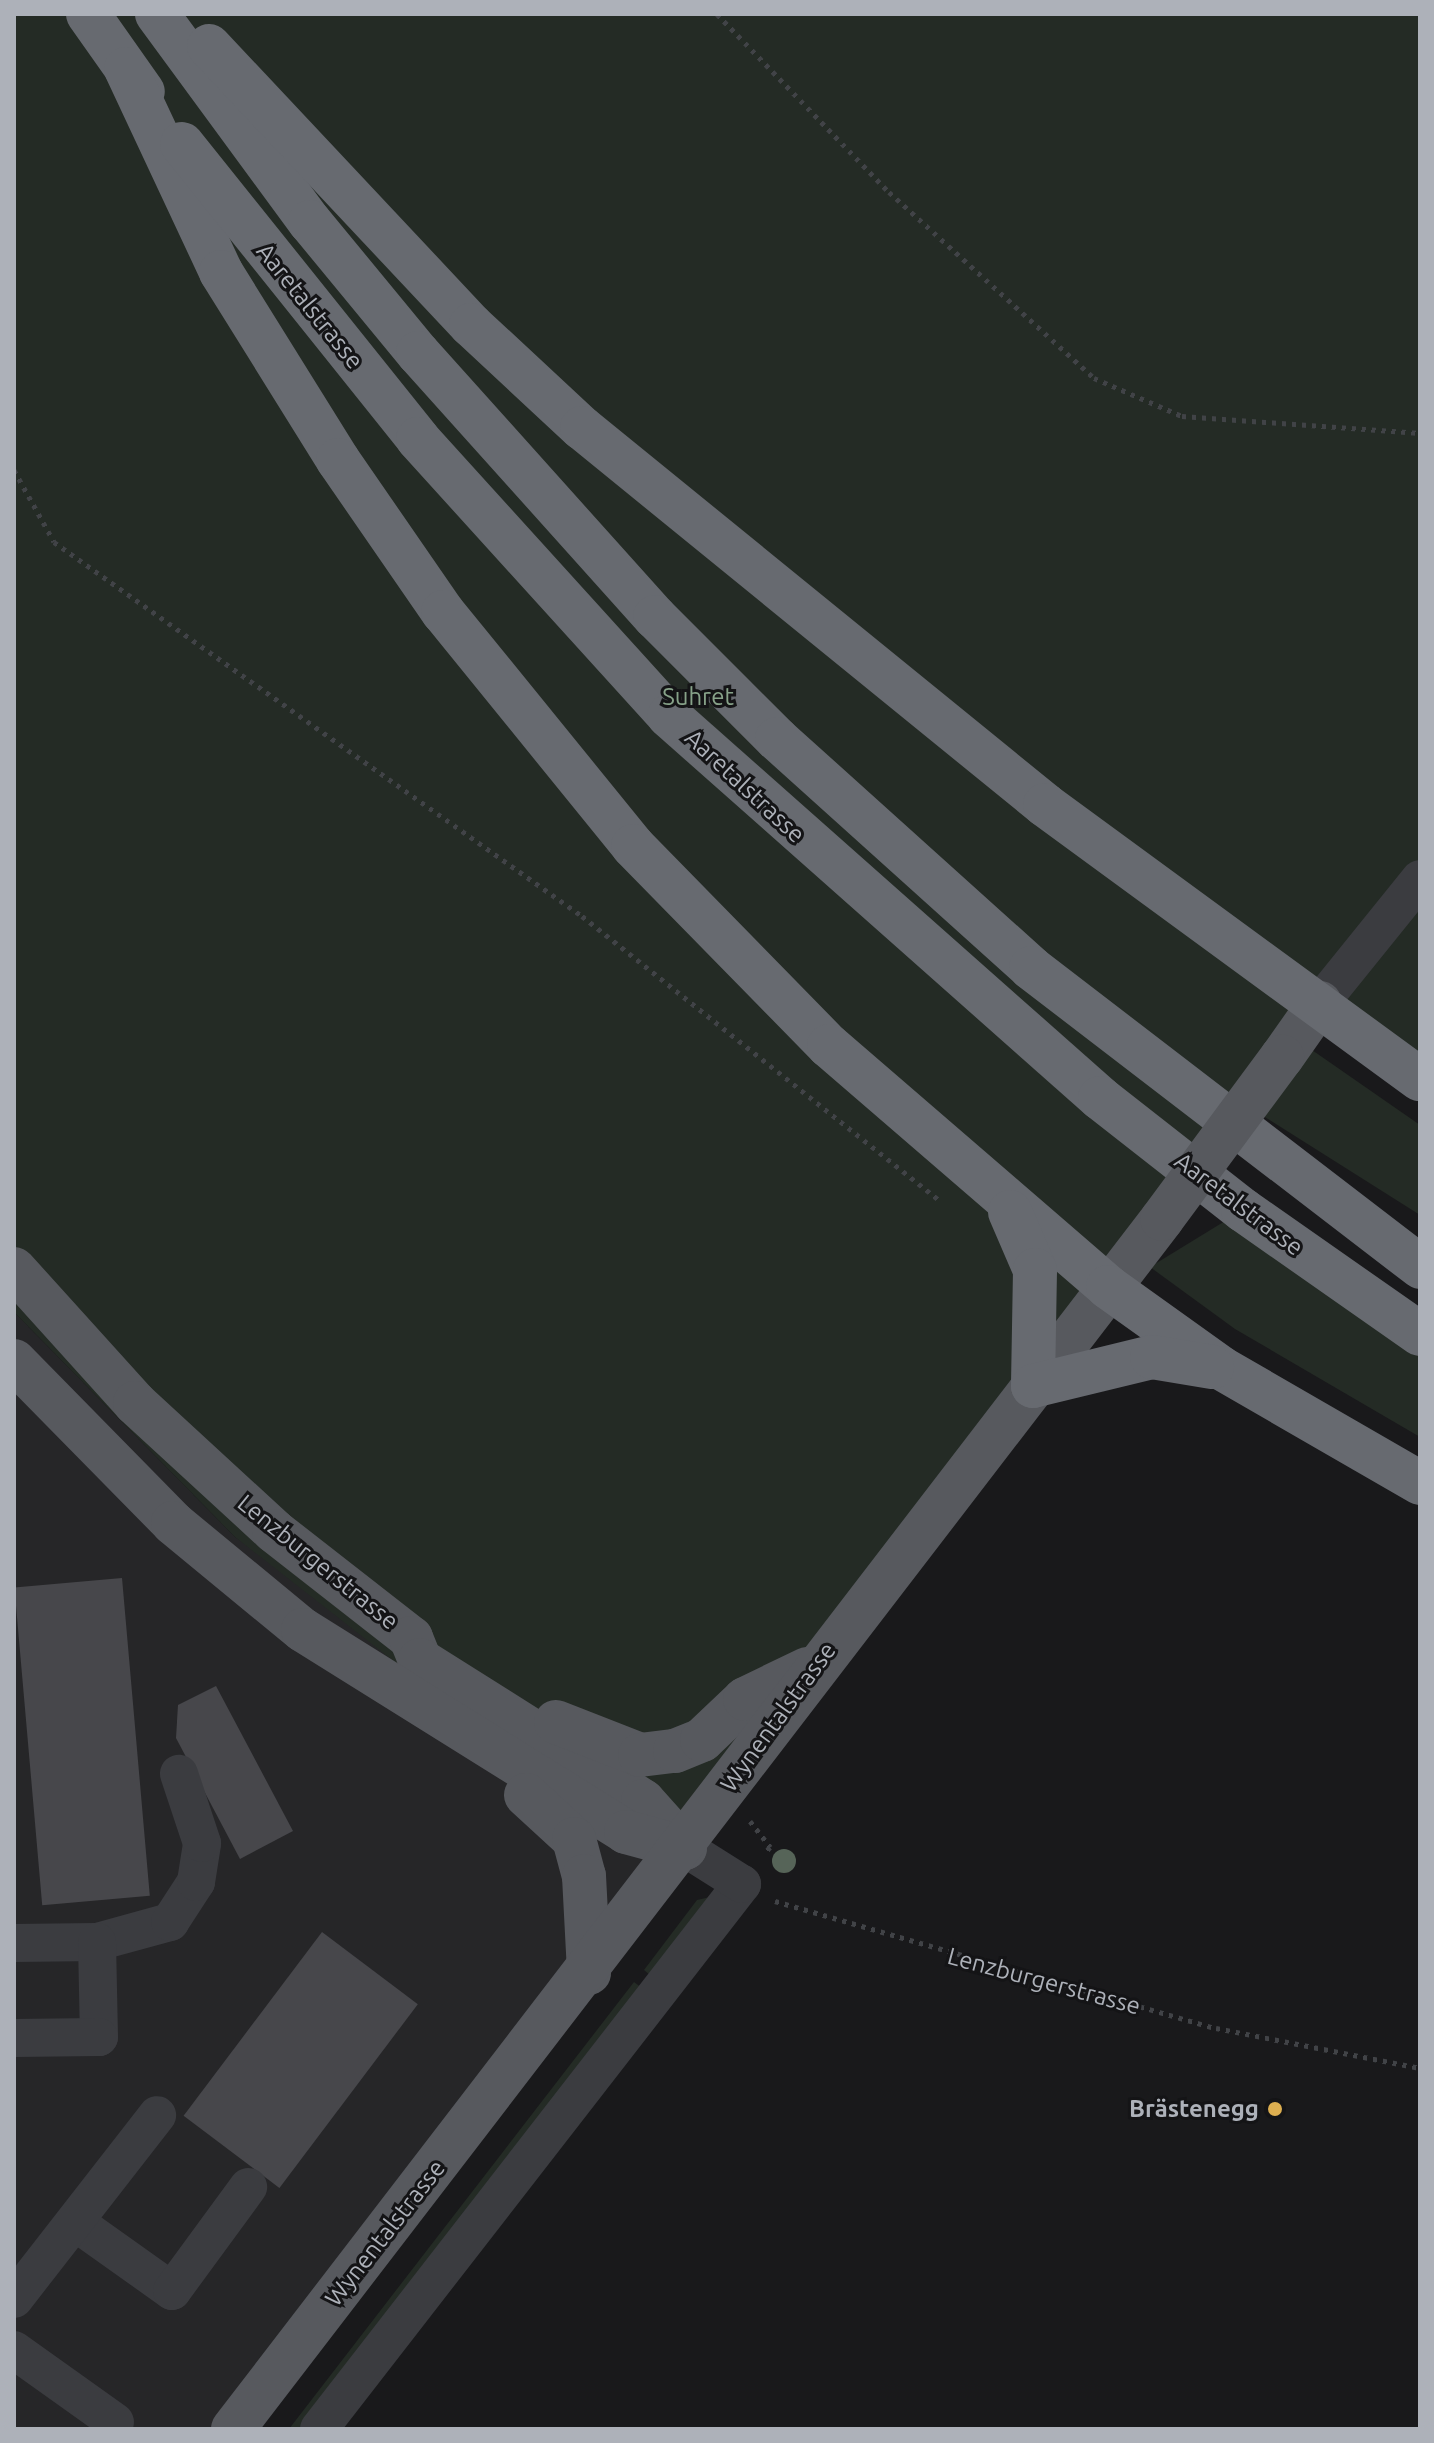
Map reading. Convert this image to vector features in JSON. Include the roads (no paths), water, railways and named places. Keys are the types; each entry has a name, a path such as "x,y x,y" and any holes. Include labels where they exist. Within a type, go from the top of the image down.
{"highway":[{"name":"Aaretalstrasse","path":"88,14 126,69 351,359 669,716 1089,1089 1243,1210 1420,1334"},
{"path":"157,14 310,222 418,353 645,606 766,728 1031,968 1420,1267"},
{"path":"181,14 405,257 582,428 1057,814 1198,924 1320,1003 1420,1079"},
{"path":"126,69 221,272 338,460 461,635 633,846 722,941 1004,1203 1108,1287 1221,1368 1420,1483"},
{"path":"1004,1203 1027,1238 1035,1270 1033,1386 1152,1357 1221,1368"}],"main road":[{"name":"Wynentalstrasse","path":"233,2429 685,1848 813,1666 1143,1245 1320,1003"},
{"name":"Lenzburgerstrasse","path":"14,1269 146,1414 274,1531 411,1638 420,1660 474,1698 643,1801 685,1848"},
{"name":"Lenzburgerstrasse","path":"14,1361 173,1523 303,1630 604,1819 685,1848"},
{"path":"303,1630 333,1665 521,1791 574,1839 584,1876 589,1973"},
{"path":"411,1638 436,1643 573,1732 640,1755 702,1740 745,1699 813,1666"}],"lane":[{"path":"1320,1003 1420,879"},
{"path":"14,1943 97,1942 170,1922 196,1882 202,1843 179,1774"},
{"name":"Lenzburgerstrasse","path":"319,2429 742,1884 685,1848"},
{"path":"14,2038 99,2037 97,1942"},
{"path":"14,2299 157,2115"},
{"path":"75,2222 172,2291 248,2187"},
{"path":"14,2350 115,2422"}],"place":[{"name":"Brästenegg","path":"1275,2109"}],"park label":[{"name":"Suhret","path":"698,697"}]}
